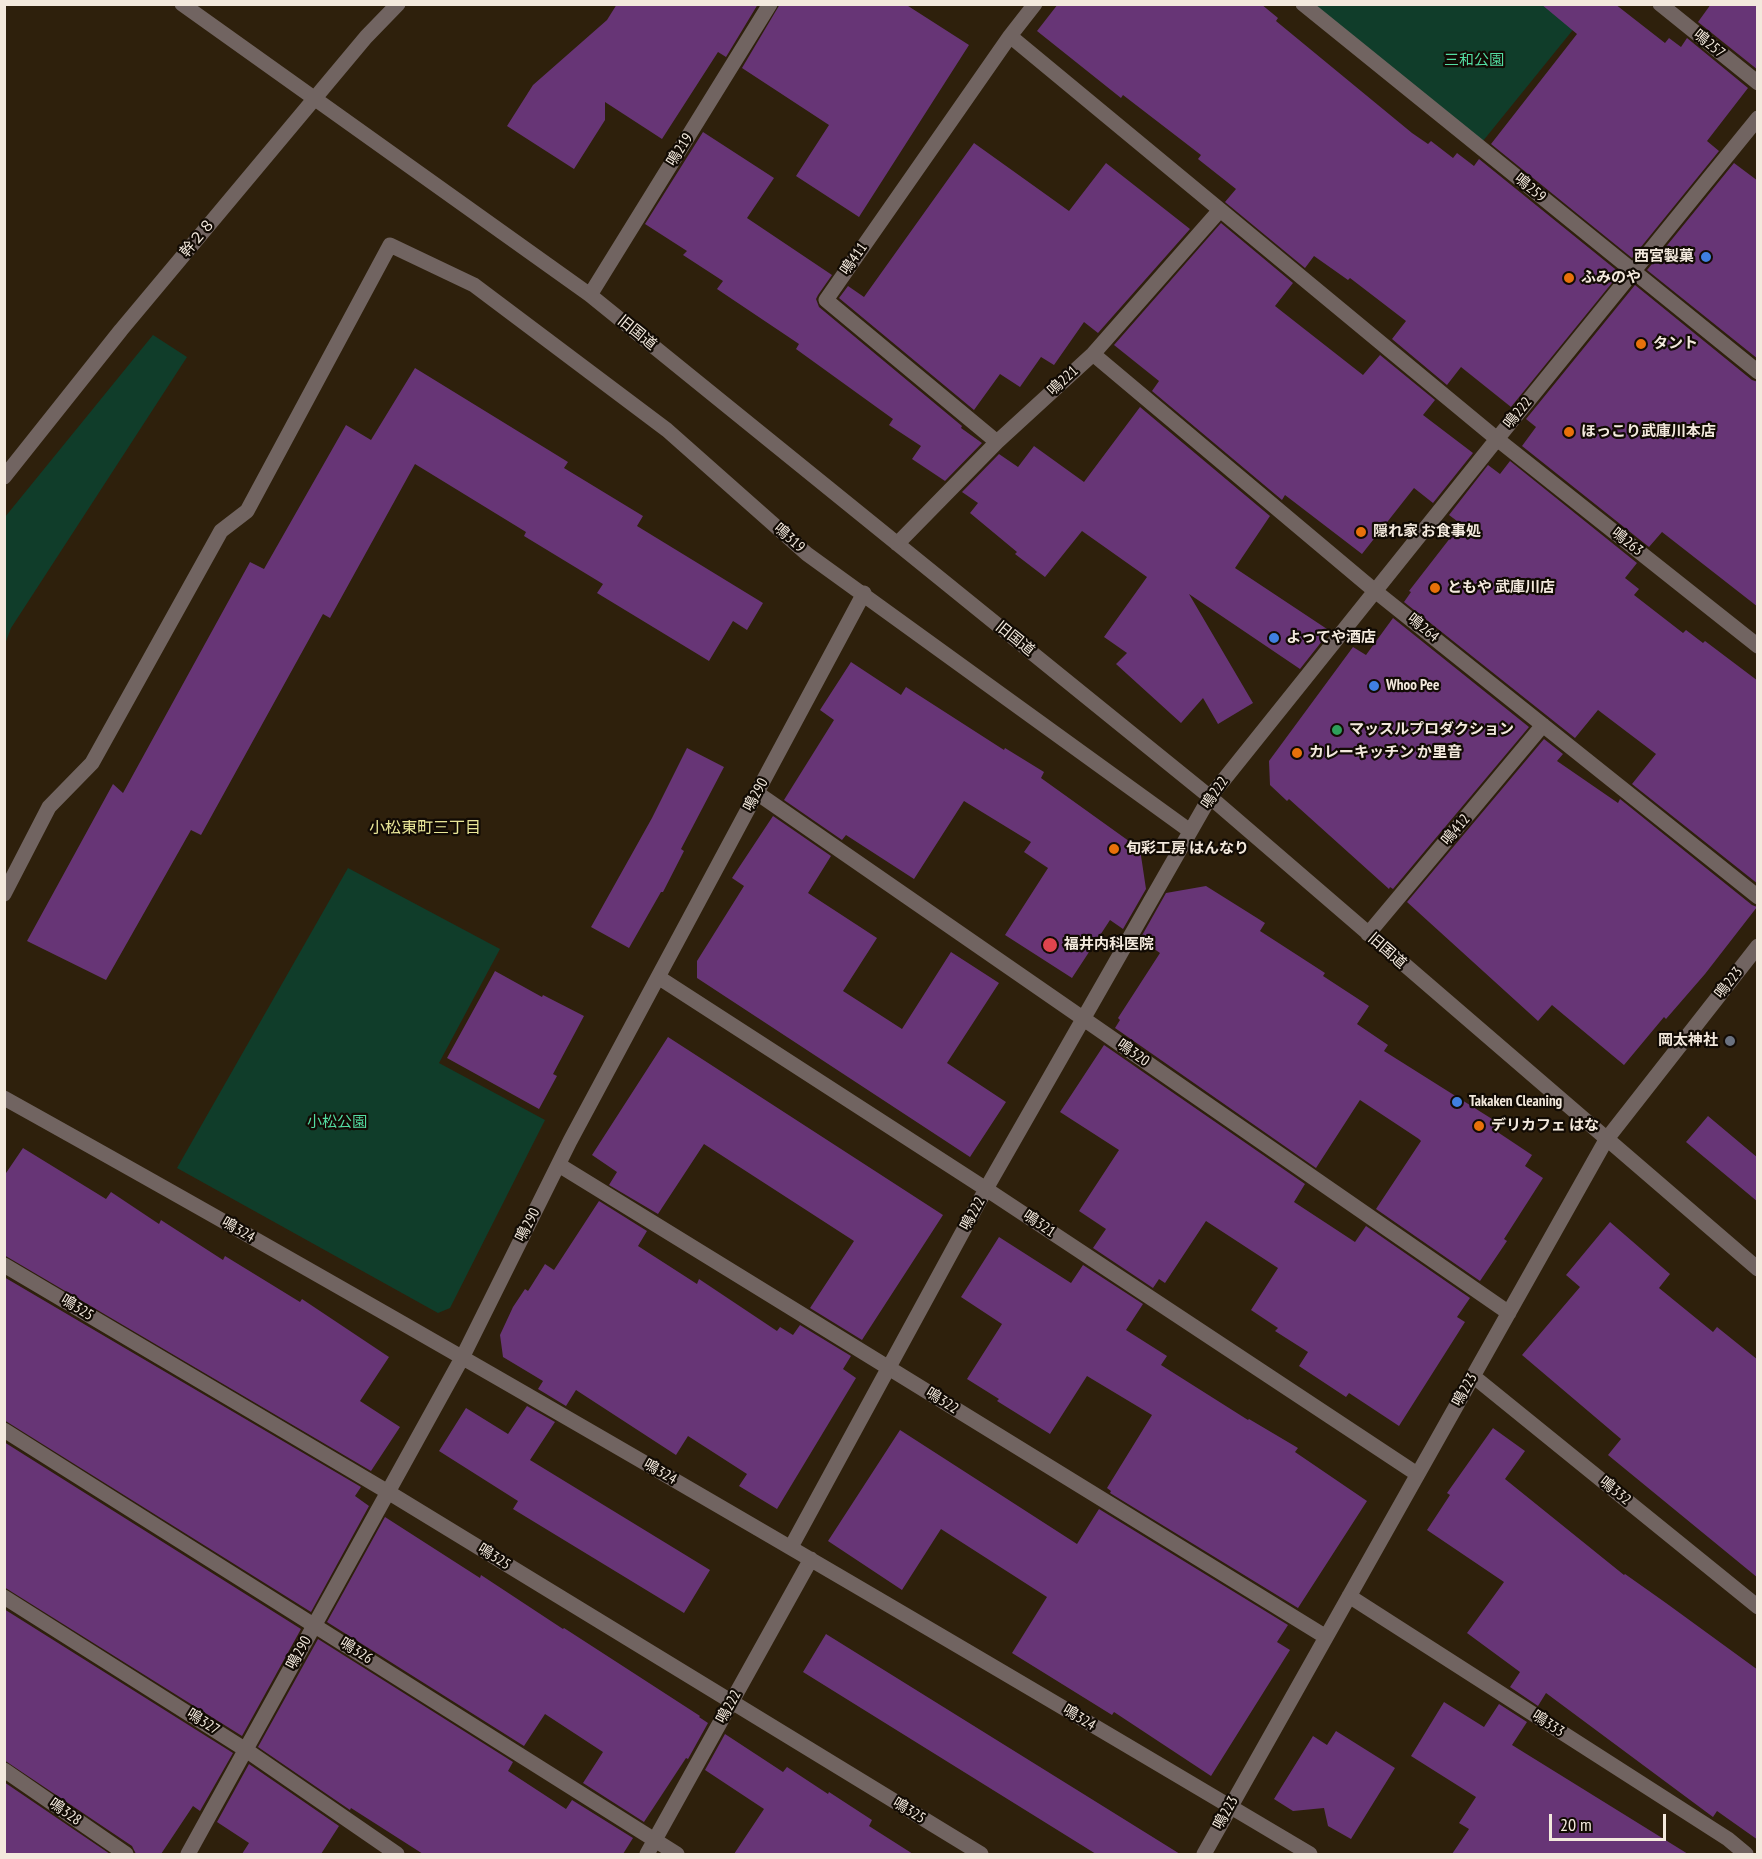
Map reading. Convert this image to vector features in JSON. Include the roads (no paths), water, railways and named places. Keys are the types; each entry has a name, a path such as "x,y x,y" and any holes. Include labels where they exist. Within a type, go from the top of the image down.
{"street":[{"name":"旧国道","path":"182,4 590,295 1210,797 1758,1269"},
{"name":"幹２８","path":"4,477 121,330 366,38 398,4"},
{"name":"鳴219","path":"590,295 770,4"},
{"path":"1010,36 1035,4"},
{"name":"鳴259","path":"1303,4 1758,372"},
{"name":"鳴257","path":"1660,4 1758,83"},
{"name":"鳴263","path":"1010,36 1497,439 1758,646"},
{"name":"鳴411","path":"998,442 826,300 1010,36"},
{"name":"鳴222","path":"791,1547 986,1189 1210,797 1758,118"},
{"name":"鳴221","path":"897,544 998,442 1093,354 1220,210"},
{"name":"鳴319","path":"4,894 49,807 92,763 221,531 247,511 390,245 474,285 667,430 807,554 864,593 1190,831"},
{"name":"鳴264","path":"1093,354 1375,591 1758,897"},
{"name":"鳴290","path":"188,1854 462,1358 559,1165 864,593"},
{"name":"鳴412","path":"1368,934 1543,725"},
{"name":"鳴320","path":"757,793 1509,1313"},
{"name":"鳴223","path":"1204,1854 1606,1140 1758,946"},
{"name":"鳴321","path":"658,977 986,1189 1417,1474"},
{"name":"鳴324","path":"4,1098 791,1547 1310,1854"},
{"name":"鳴322","path":"559,1165 1326,1637"},
{"name":"鳴325","path":"4,1265 388,1492 981,1854"},
{"name":"鳴332","path":"1473,1376 1758,1607"},
{"name":"鳴326","path":"4,1430 677,1854"},
{"name":"鳴222","path":"647,1854 811,1559"},
{"name":"鳴333","path":"1349,1596 1728,1839 1746,1854"},
{"name":"鳴327","path":"4,1597 246,1750 397,1854"},
{"name":"鳴328","path":"4,1770 126,1854"}],"place":[{"name":"西宮製菓","path":"1706,257"},
{"name":"ふみのや","path":"1569,278"},
{"name":"タント","path":"1641,344"},
{"name":"ほっこり武庫川本店","path":"1569,432"},
{"name":"隠れ家 お食事処","path":"1361,532"},
{"name":"ともや 武庫川店","path":"1435,588"},
{"name":"よってや酒店","path":"1274,638"},
{"name":"Whoo Pee","path":"1374,686"},
{"name":"マッスルプロダクション","path":"1337,730"},
{"name":"カレーキッチン か里音","path":"1297,753"},
{"name":"旬彩工房 はんなり","path":"1114,849"},
{"name":"福井内科医院","path":"1050,945"},
{"name":"岡太神社","path":"1730,1041"},
{"name":"Takaken Cleaning","path":"1457,1102"},
{"name":"デリカフェ はな","path":"1479,1126"}],"district":[{"name":"小松東町三丁目","path":"425,828"}],"park label":[{"name":"三和公園","path":"1474,61"},
{"name":"小松公園","path":"337,1123"}]}
